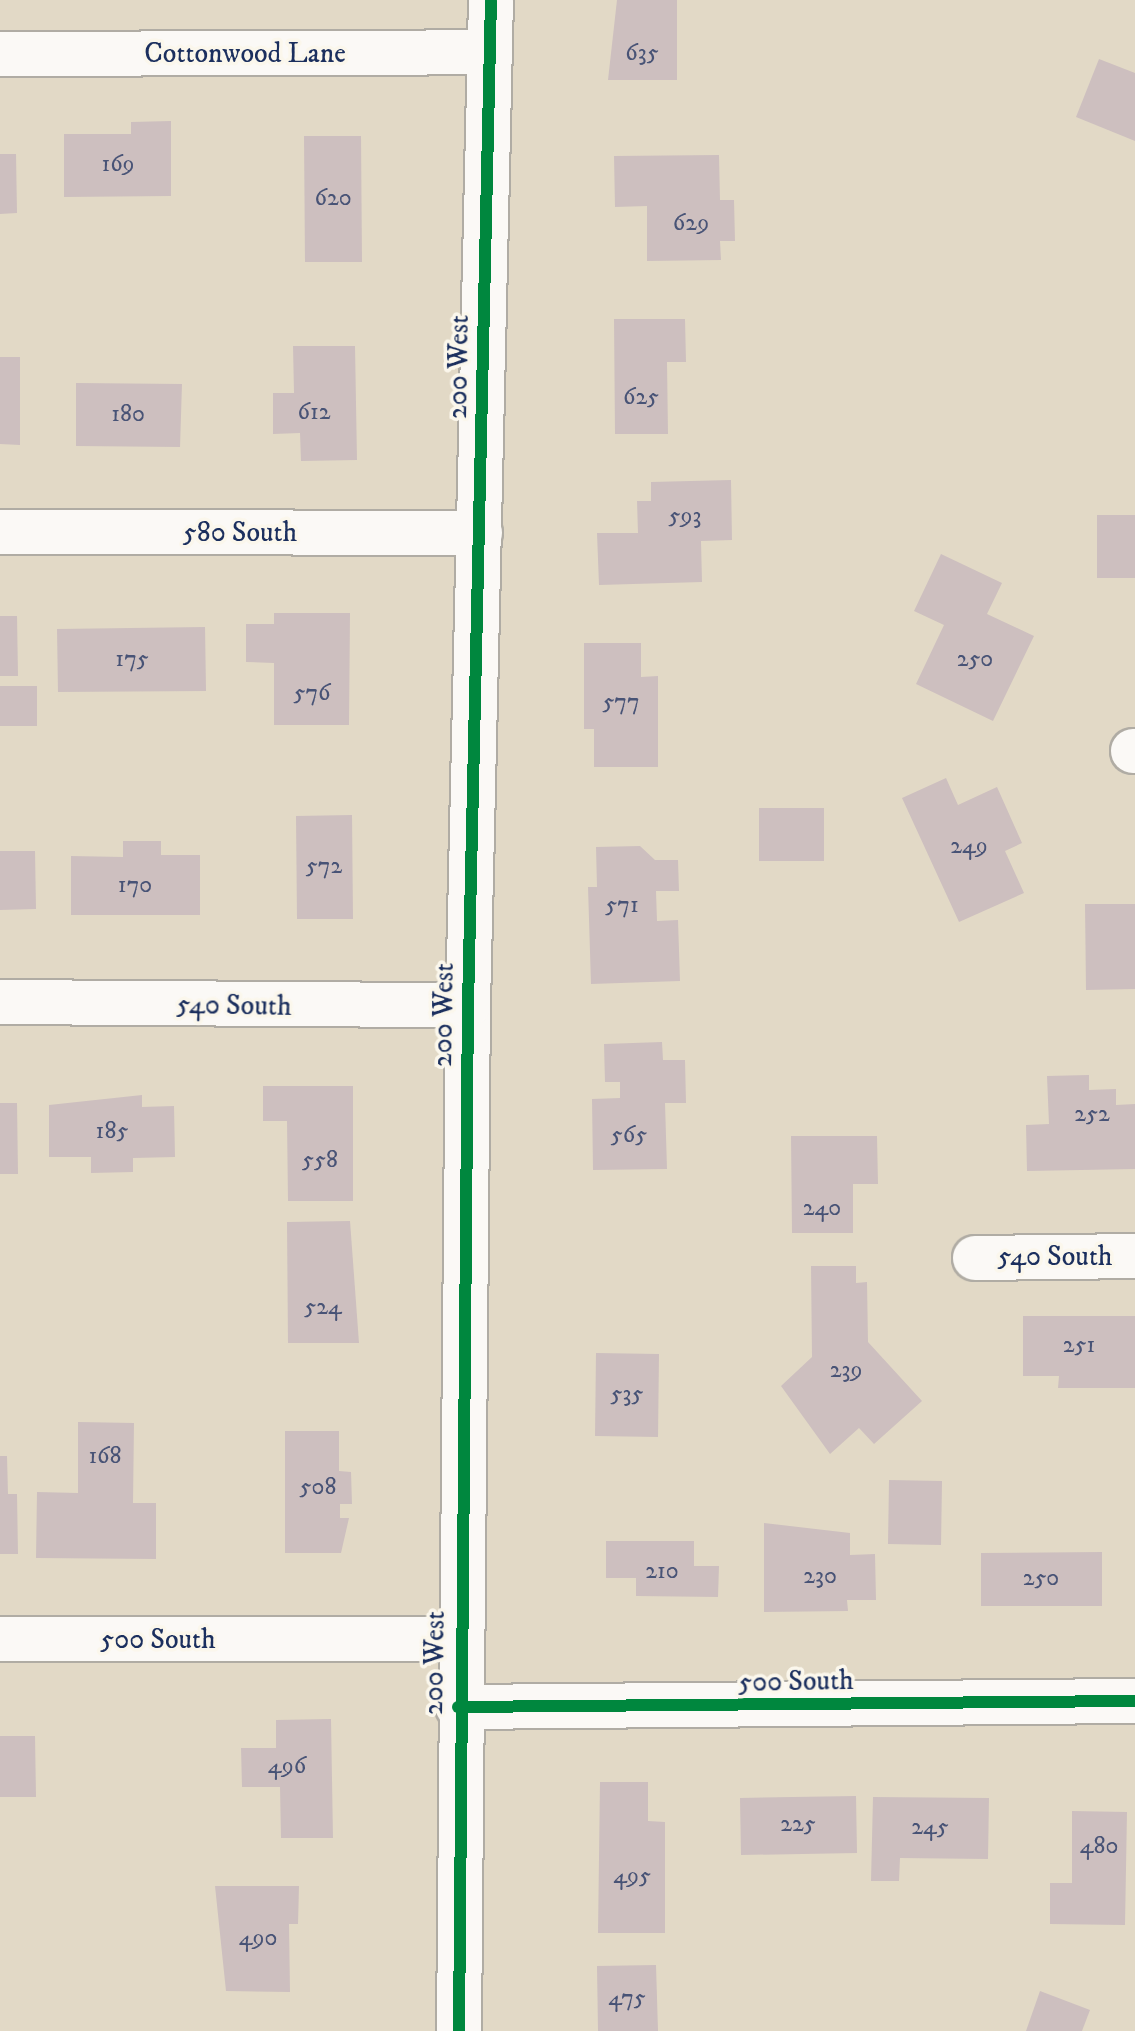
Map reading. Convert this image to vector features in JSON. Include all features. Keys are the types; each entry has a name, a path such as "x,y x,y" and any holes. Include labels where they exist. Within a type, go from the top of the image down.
{"street":[{"name":"200 West","path":"459,2031 458,1707 468,1005 491,0"},
{"name":"Cottonwood Lane","path":"0,54 490,52"},
{"name":"580 South","path":"0,532 480,533"},
{"name":"540 South","path":"0,1002 468,1005"},
{"name":"540 South","path":"975,1258 1135,1256"},
{"name":"500 South","path":"0,1639 460,1639"},
{"name":"500 South","path":"458,1707 1135,1701"}],"building":[{"path":"617,0 677,0 677,80 608,80"},
{"path":"1099,59 1135,73 1135,141 1076,117"},
{"path":"171,121 171,196 64,197 64,134 131,134 131,122"},
{"path":"304,136 361,136 362,262 305,262"},
{"path":"0,154 16,154 17,213 0,214"},
{"path":"719,155 720,200 734,200 735,241 720,241 721,260 647,261 647,206 615,207 614,156"},
{"path":"614,319 685,319 686,362 667,362 668,434 615,434"},
{"path":"293,346 355,346 357,460 301,461 300,433 273,434 273,393 294,393"},
{"path":"0,357 20,357 20,445 0,444"},
{"path":"76,383 182,384 180,447 76,446"},
{"path":"731,480 732,540 701,541 702,582 599,585 597,533 638,533 637,501 651,501 651,482"},
{"path":"1097,515 1135,515 1135,578 1097,578"},
{"path":"941,554 1002,583 987,614 1034,636 993,721 916,684 944,625 914,611"},
{"path":"274,613 350,613 349,725 274,725 274,663 246,662 246,624 274,624"},
{"path":"0,616 17,616 18,676 0,676"},
{"path":"205,627 206,691 58,692 57,629"},
{"path":"584,643 641,643 641,677 658,676 658,767 594,767 594,729 584,729"},
{"path":"0,686 37,686 37,726 0,726"},
{"path":"946,778 958,805 997,787 1022,843 1005,851 1024,893 959,922 902,798"},
{"path":"759,808 824,808 824,861 759,861"},
{"path":"352,815 353,919 297,919 296,816"},
{"path":"123,841 161,841 161,855 200,855 200,915 71,915 71,856 123,857"},
{"path":"640,846 655,860 678,860 679,891 656,891 657,921 678,920 680,981 591,984 588,887 597,887 596,847"},
{"path":"0,851 35,851 36,909 0,910"},
{"path":"1085,904 1135,904 1135,989 1086,990"},
{"path":"662,1042 663,1060 685,1060 686,1103 665,1103 667,1169 593,1170 592,1099 620,1098 620,1082 605,1082 604,1044"},
{"path":"1089,1075 1089,1090 1116,1089 1116,1105 1135,1104 1135,1169 1027,1171 1026,1125 1049,1124 1047,1076"},
{"path":"263,1086 353,1086 353,1201 288,1201 287,1121 263,1121"},
{"path":"142,1095 142,1107 174,1106 175,1157 133,1158 133,1172 91,1173 91,1157 49,1157 49,1105"},
{"path":"0,1103 17,1103 18,1174 0,1174"},
{"path":"791,1136 877,1136 878,1184 853,1184 853,1233 792,1233"},
{"path":"350,1221 359,1343 288,1343 287,1222"},
{"path":"811,1266 856,1266 856,1283 867,1282 868,1342 922,1401 874,1444 859,1428 830,1454 781,1386 812,1357"},
{"path":"1023,1316 1135,1316 1135,1388 1058,1388 1059,1376 1023,1376"},
{"path":"596,1353 659,1354 658,1437 595,1436"},
{"path":"78,1422 134,1423 133,1503 156,1503 156,1559 36,1558 37,1492 78,1493"},
{"path":"285,1431 339,1431 339,1471 351,1472 352,1504 340,1504 340,1518 349,1518 341,1553 285,1553"},
{"path":"0,1456 7,1456 8,1494 17,1494 18,1554 0,1554"},
{"path":"889,1480 942,1481 941,1545 888,1544"},
{"path":"764,1523 850,1533 850,1555 875,1554 876,1600 847,1600 848,1611 764,1612"},
{"path":"606,1541 694,1541 694,1566 719,1566 718,1597 636,1596 636,1578 606,1578"},
{"path":"1102,1552 1102,1606 981,1606 981,1553"},
{"path":"331,1719 333,1838 281,1838 280,1787 242,1787 241,1748 276,1748 276,1720"},
{"path":"0,1736 35,1736 36,1797 0,1797"},
{"path":"600,1782 648,1782 648,1821 665,1822 665,1933 598,1933"},
{"path":"856,1796 857,1853 741,1855 740,1798"},
{"path":"873,1797 989,1798 988,1859 900,1858 899,1881 871,1881"},
{"path":"1072,1811 1127,1812 1125,1925 1050,1924 1050,1883 1072,1883"},
{"path":"215,1886 299,1886 298,1924 289,1924 290,1992 226,1991"},
{"path":"656,1965 658,2031 598,2031 597,1966"},
{"path":"1040,1991 1090,2010 1082,2031 1026,2031"}],"cycle path":[{"path":"459,2031 468,1005 491,0"},
{"path":"458,1707 1135,1701"}]}
